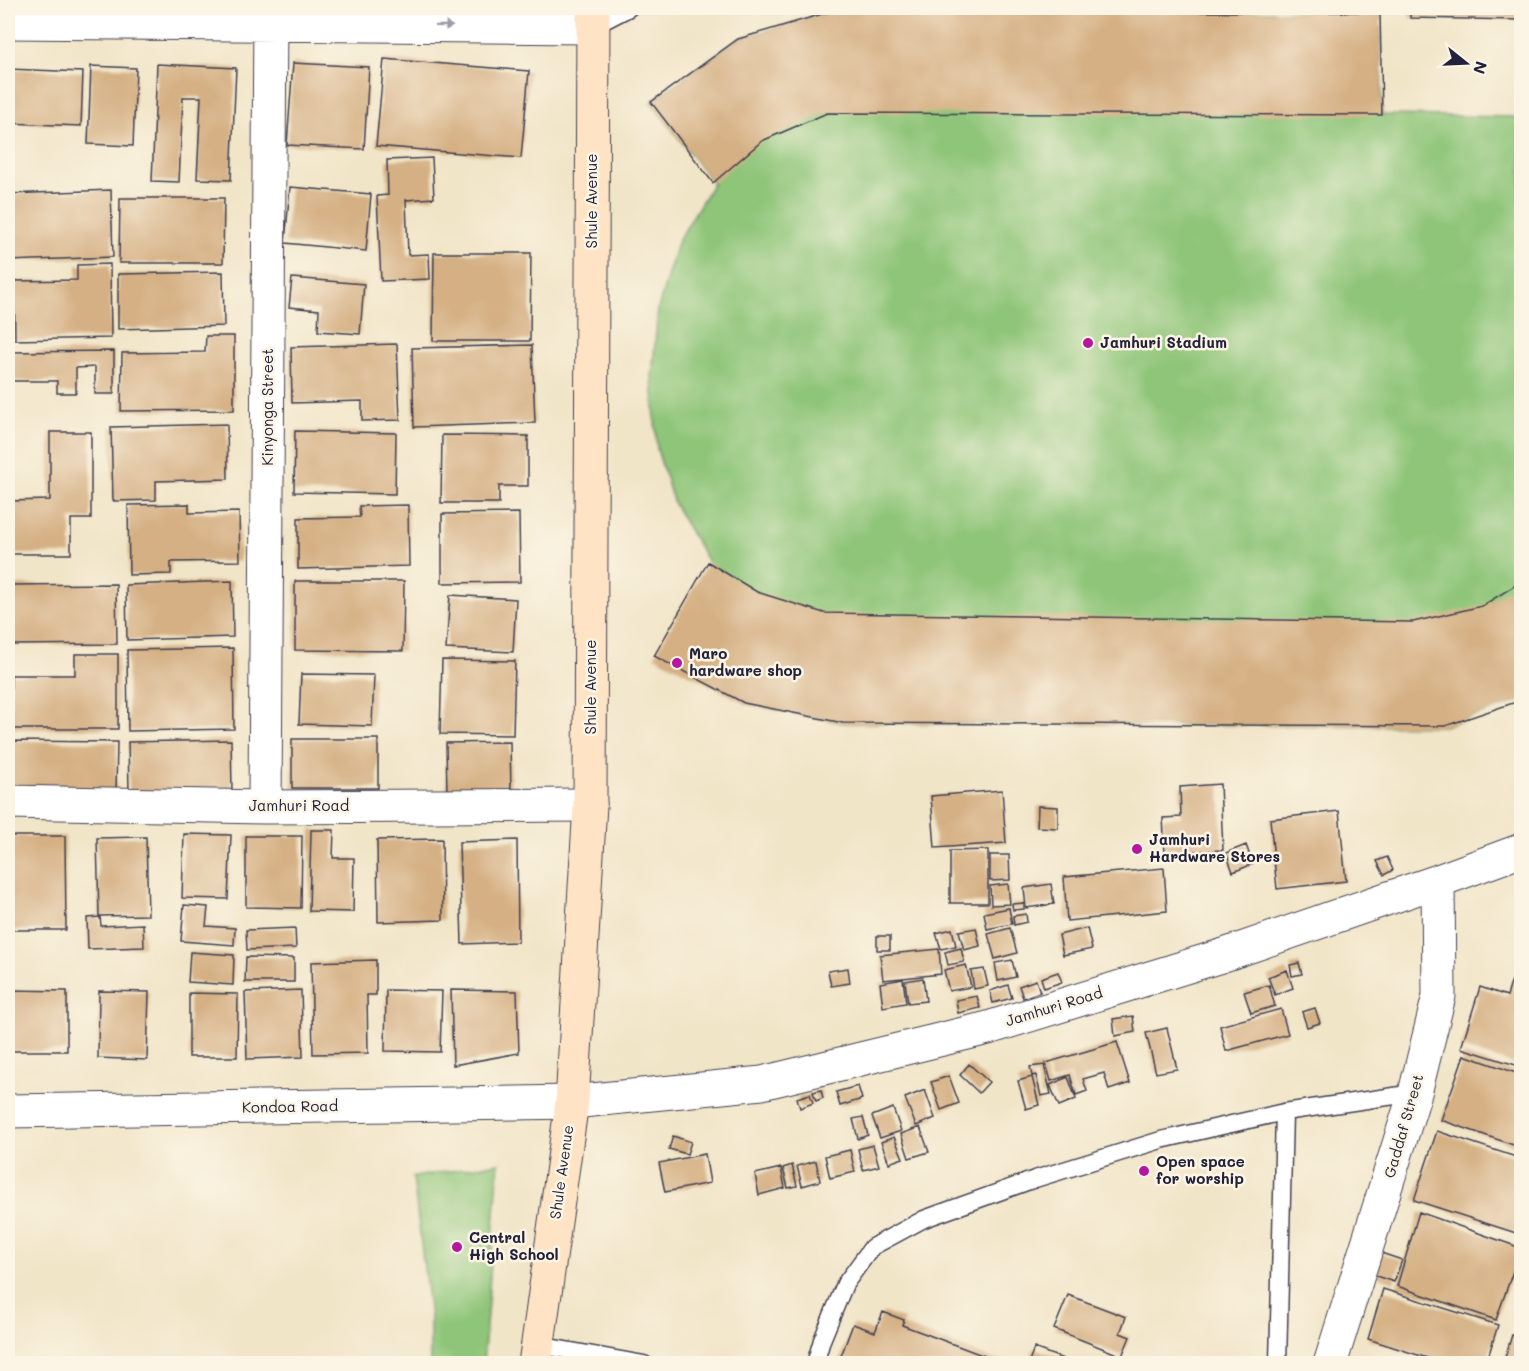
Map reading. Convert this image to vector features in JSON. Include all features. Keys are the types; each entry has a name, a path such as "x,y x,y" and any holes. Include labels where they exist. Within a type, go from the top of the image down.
{"main road":[{"name":"Shule Avenue","path":"537,1354 572,1102 590,805 592,17"}],"street":[{"path":"8,22 270,16 592,17"},
{"name":"Kinyonga Street","path":"265,807 270,16"},
{"name":"Jamhuri Road","path":"8,802 265,807 590,805"},
{"name":"Jamhuri Road","path":"572,1102 762,1083 988,1028 1224,955 1521,850"},
{"name":"Gaddaf Street","path":"1330,1364 1415,1093 1439,996 1438,881"},
{"name":"Kondoa Road","path":"8,1111 572,1102"}],"lane":[{"path":"592,17 629,8"},
{"path":"814,1364 845,1284 872,1246 924,1219 1035,1179 1161,1140 1284,1112 1415,1093"},
{"path":"1278,1364 1284,1112"},
{"path":"537,1354 644,1364"}],"green space":[{"name":"Jamhuri Stadium","path":"829,12 1380,12 1382,115 1521,117 1521,700 1445,726 843,723 744,703 708,562 674,504 657,449 652,377 658,309 677,243 713,183 651,102 738,39"},
{"name":"Central High School","path":"499,1163 483,1363 430,1363 430,1317 413,1177"}],"building":[{"path":"1410,8 1522,8 1522,20 1410,18"},
{"path":"829,12 1380,12 1382,115 827,113 762,141 713,183 651,102 738,39"},
{"path":"384,59 529,71 521,158 376,146"},
{"path":"293,63 369,67 364,149 287,145"},
{"path":"157,64 236,68 231,180 197,179 201,97 183,97 179,182 152,181"},
{"path":"91,66 136,68 133,146 88,144"},
{"path":"8,69 83,72 81,126 8,123"},
{"path":"432,158 434,198 406,200 408,255 429,254 430,279 381,281 377,196 388,195 387,160"},
{"path":"290,187 371,194 366,251 285,243"},
{"path":"111,190 113,257 8,261 8,194"},
{"path":"120,198 224,198 223,263 119,263"},
{"path":"434,253 531,253 530,341 433,341"},
{"path":"110,264 111,338 15,340 14,281 77,280 77,265"},
{"path":"223,272 224,326 118,329 118,274"},
{"path":"292,278 364,284 360,334 318,331 319,310 289,307"},
{"path":"206,336 234,336 234,410 121,411 122,353 205,352"},
{"path":"397,344 400,420 362,421 362,401 292,403 291,347"},
{"path":"532,345 535,423 414,427 412,348"},
{"path":"114,351 114,394 95,394 95,367 76,368 76,393 57,393 57,381 8,381 8,352"},
{"path":"227,424 228,479 156,481 156,500 113,501 111,427"},
{"path":"295,431 396,433 395,494 294,492"},
{"path":"50,432 91,432 91,519 71,519 71,554 8,554 8,501 50,500"},
{"path":"442,435 528,436 528,486 499,486 499,503 441,503"},
{"path":"189,504 189,513 239,512 240,561 171,562 171,574 129,575 128,505"},
{"path":"408,505 409,566 298,569 298,518 360,517 359,506"},
{"path":"519,513 520,582 442,583 442,514"},
{"path":"708,562 757,592 824,613 1413,622 1482,606 1522,581 1522,700 1445,726 843,723 744,703 654,656"},
{"path":"232,581 233,637 127,640 126,585"},
{"path":"295,581 404,581 403,651 295,650"},
{"path":"116,584 117,644 8,645 8,585"},
{"path":"450,595 516,599 513,652 446,649"},
{"path":"233,648 234,729 128,731 127,650"},
{"path":"75,654 118,654 118,729 10,729 11,675 75,675"},
{"path":"442,660 515,661 513,735 440,734"},
{"path":"301,674 374,675 372,726 299,724"},
{"path":"292,739 378,739 378,788 292,788"},
{"path":"231,740 232,790 129,792 128,742"},
{"path":"8,741 117,742 116,791 8,790"},
{"path":"510,742 511,794 447,795 446,743"},
{"path":"1220,784 1223,850 1165,853 1163,818 1181,817 1180,787"},
{"path":"1002,790 1006,843 935,848 931,796"},
{"path":"1038,806 1058,807 1058,828 1037,827"},
{"path":"1339,811 1346,881 1277,889 1270,819"},
{"path":"311,830 334,830 333,858 354,858 353,912 309,911"},
{"path":"184,834 231,835 228,899 182,898"},
{"path":"8,836 65,836 66,930 8,930"},
{"path":"246,836 302,836 301,908 246,907"},
{"path":"146,837 148,915 99,916 97,838"},
{"path":"442,839 443,920 378,922 377,840"},
{"path":"517,840 518,942 462,944 459,842"},
{"path":"1246,845 1253,864 1233,872 1226,853"},
{"path":"988,850 988,903 950,903 950,851"},
{"path":"990,855 1009,855 1010,880 990,881"},
{"path":"1387,857 1393,870 1384,875 1377,861"},
{"path":"1164,868 1167,911 1067,921 1064,877"},
{"path":"1008,884 1010,904 991,905 990,886"},
{"path":"1051,884 1054,904 1026,908 1024,888"},
{"path":"1024,903 1024,909 1013,910 1012,904"},
{"path":"184,905 208,907 206,926 235,928 234,945 181,941"},
{"path":"1009,908 1012,924 987,929 984,913"},
{"path":"1026,914 1027,922 1014,925 1013,916"},
{"path":"100,917 101,926 143,924 144,947 88,949 87,918"},
{"path":"295,928 296,948 247,950 246,930"},
{"path":"976,928 980,946 964,950 959,931"},
{"path":"1010,928 1017,953 995,959 988,934"},
{"path":"1087,928 1092,949 1063,955 1059,935"},
{"path":"952,929 956,946 941,949 936,933"},
{"path":"877,936 890,936 890,950 877,950"},
{"path":"961,948 964,962 948,965 945,952"},
{"path":"939,949 941,974 883,980 880,955"},
{"path":"190,952 234,955 233,985 188,982"},
{"path":"246,957 294,958 294,982 245,982"},
{"path":"376,960 376,995 367,995 368,1053 313,1054 311,962"},
{"path":"1012,960 1016,977 998,981 995,963"},
{"path":"1299,963 1302,974 1292,976 1290,965"},
{"path":"966,965 971,987 949,991 944,970"},
{"path":"848,968 850,983 831,986 828,971"},
{"path":"984,969 988,986 974,989 971,971"},
{"path":"1287,970 1293,988 1275,995 1268,977"},
{"path":"1058,972 1062,982 1044,988 1041,978"},
{"path":"923,978 926,1001 908,1003 905,981"},
{"path":"903,979 906,1003 883,1007 880,983"},
{"path":"1036,980 1040,992 1023,998 1019,986"},
{"path":"1512,980 1522,983 1522,1067 1461,1048 1480,987 1507,996"},
{"path":"1008,985 1012,998 993,1003 990,991"},
{"path":"1269,985 1275,1006 1251,1013 1244,992"},
{"path":"8,990 67,991 67,1051 8,1051"},
{"path":"301,990 303,1057 247,1059 245,992"},
{"path":"386,990 442,991 440,1052 385,1051"},
{"path":"451,990 517,991 519,1053 453,1065"},
{"path":"99,991 149,992 147,1060 98,1058"},
{"path":"189,993 238,994 237,1057 189,1057"},
{"path":"977,996 980,1008 958,1013 956,1000"},
{"path":"1315,1008 1320,1023 1307,1027 1302,1012"},
{"path":"1281,1009 1288,1034 1226,1051 1220,1026"},
{"path":"1133,1016 1135,1032 1115,1036 1113,1019"},
{"path":"1167,1028 1177,1069 1156,1073 1146,1033"},
{"path":"1117,1042 1130,1083 1109,1090 1104,1073 1083,1079 1087,1091 1076,1095 1070,1075 1051,1081 1046,1063"},
{"path":"1464,1055 1522,1075 1522,1148 1441,1120"},
{"path":"969,1064 989,1082 979,1093 960,1075"},
{"path":"1044,1065 1051,1094 1041,1096 1036,1075 1032,1076 1030,1067"},
{"path":"949,1076 959,1103 941,1110 931,1082"},
{"path":"1032,1077 1039,1105 1026,1109 1018,1081"},
{"path":"1068,1077 1076,1099 1059,1106 1050,1085"},
{"path":"858,1086 862,1099 840,1106 836,1092"},
{"path":"821,1090 823,1098 816,1101 813,1092"},
{"path":"925,1090 935,1118 916,1126 905,1098"},
{"path":"810,1094 813,1103 800,1108 797,1098"},
{"path":"893,1108 901,1131 880,1138 872,1116"},
{"path":"863,1117 868,1135 858,1139 853,1119"},
{"path":"920,1127 929,1152 909,1158 901,1134"},
{"path":"1437,1131 1522,1159 1522,1235 1414,1200"},
{"path":"673,1136 691,1142 687,1154 669,1149"},
{"path":"894,1137 903,1158 889,1163 881,1142"},
{"path":"873,1145 879,1166 863,1170 858,1149"},
{"path":"850,1150 855,1172 830,1178 825,1156"},
{"path":"705,1154 710,1183 665,1192 659,1163"},
{"path":"816,1161 820,1181 802,1186 797,1166"},
{"path":"792,1165 797,1186 788,1188 783,1168"},
{"path":"781,1168 785,1188 759,1195 755,1174"},
{"path":"1419,1212 1521,1248 1496,1320 1397,1286"},
{"path":"1381,1253 1402,1260 1394,1282 1373,1275"},
{"path":"1383,1289 1498,1325 1486,1364 1446,1364 1368,1339"},
{"path":"1068,1295 1126,1317 1120,1333 1130,1337 1122,1356 1054,1329"},
{"path":"1522,1306 1522,1327 1515,1325"},
{"path":"883,1312 904,1320 902,1325 1006,1364 838,1364 853,1324 875,1332"},
{"path":"1512,1335 1522,1338 1522,1364 1503,1364"},
{"path":"1034,1348 1074,1363 1074,1364 1028,1364"}],"place":[{"name":"Jamhuri Stadium","path":"1088,343"},
{"name":"Maro hardware shop","path":"677,663"},
{"name":"Jamhuri Hardware Stores","path":"1137,849"},
{"name":"Open space for worship","path":"1144,1171"},
{"name":"Central High School","path":"457,1247"}]}
